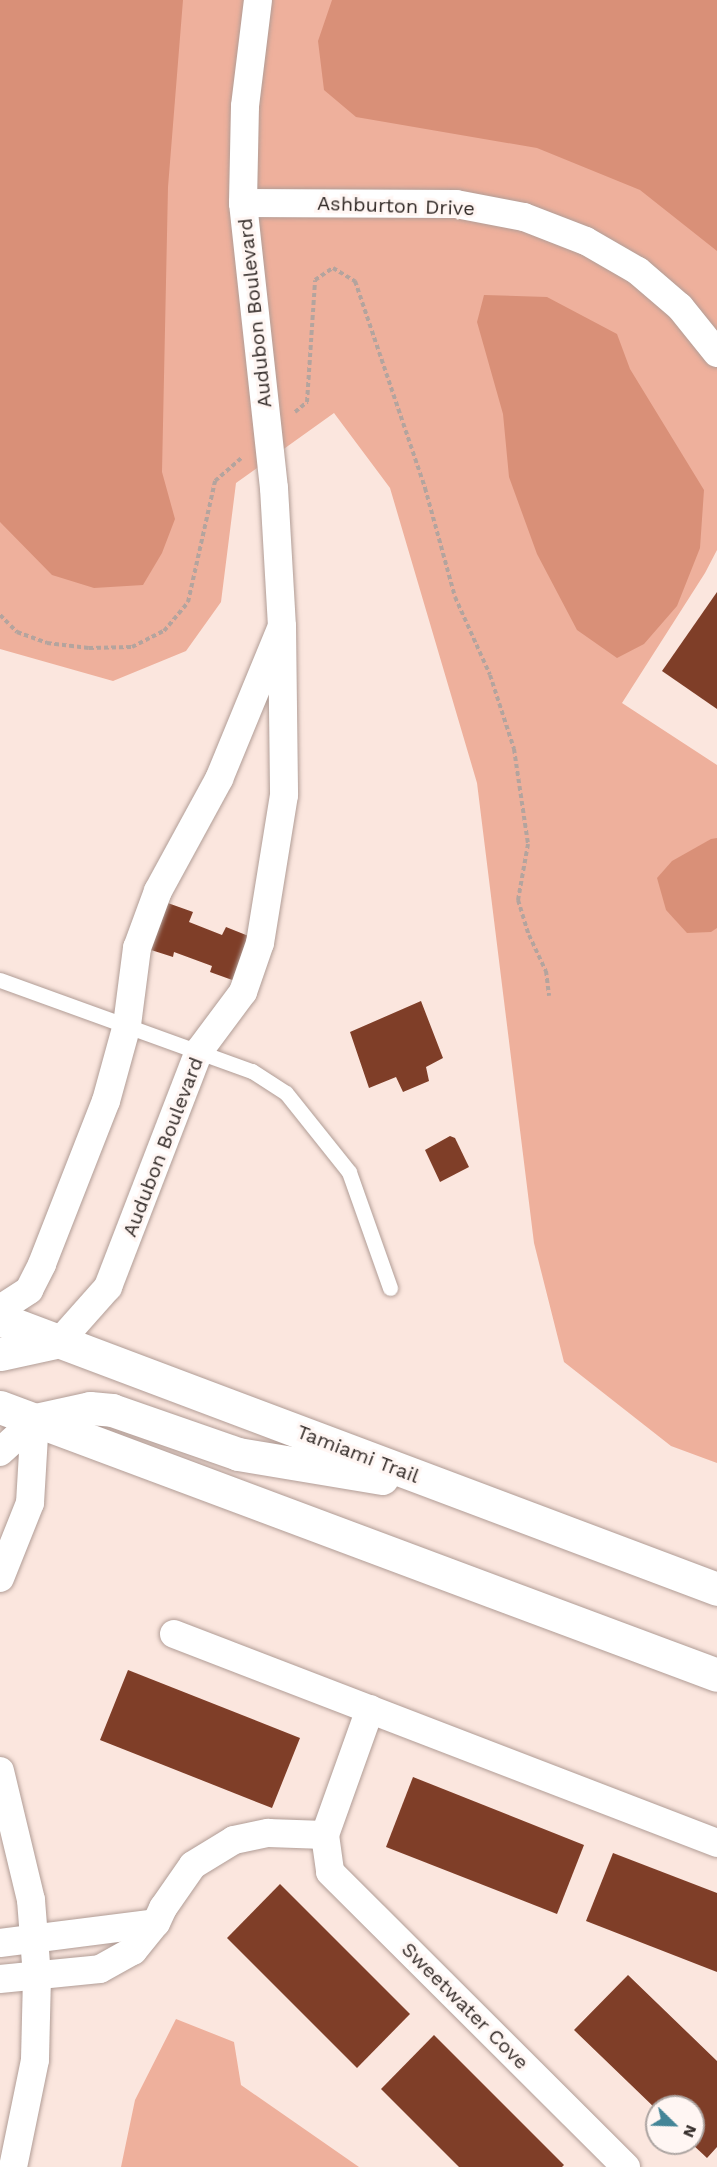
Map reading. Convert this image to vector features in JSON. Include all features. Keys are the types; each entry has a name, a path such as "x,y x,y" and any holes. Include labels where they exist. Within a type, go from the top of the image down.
{"main road":[{"name":"Tamiami Trail","path":"0,1319 717,1589"},
{"path":"0,1354 60,1341"},
{"path":"0,1407 717,1676"},
{"path":"35,1420 90,1408 112,1410 238,1454 455,1491"}],"street":[{"name":"Audubon Boulevard","path":"60,1341 108,1287 199,1051 243,992 261,943 284,795 282,626 268,436 243,203 245,106 258,0"},
{"name":"Ashburton Drive","path":"243,203 456,204 524,218 586,241 638,272 680,307 717,353"},
{"name":"Audubon Boulevard","path":"0,1309 29,1290 42,1264 106,1101 127,1025 137,948 158,891 219,779 282,626"},
{"path":"0,1452 35,1420"},
{"path":"0,1578 30,1503 35,1420"},
{"path":"174,1634 717,1843"},
{"name":"Sweetwater Cove","path":"369,1709 325,1835 330,1872 626,2167"},
{"path":"0,1771 31,1900 37,1977 35,2060 13,2167"},
{"path":"0,1979 100,1969 133,1951 156,1923 163,1908 193,1865 234,1840 268,1833 325,1835"},
{"path":"0,1943 156,1923"}],"lane":[{"path":"0,980 252,1071 286,1093 325,1139 349,1172 390,1288"}],"path":[{"path":"0,615 17,632 47,644 88,648 132,647 164,631 188,602 215,481 307,402 315,280 333,268 355,281 425,488 455,597 490,675 514,749 528,844 518,900 529,935 546,971 549,996"}],"shaded area":[{"path":"0,0 717,0 717,550 705,573 622,703 717,765 717,1463 671,1446 564,1362 534,1243 477,783 390,488 334,413 236,483 221,602 186,651 113,681 0,649"},
{"path":"0,0 183,0 168,187 162,472 175,519 162,553 143,585 94,588 52,575 0,522"},
{"path":"332,0 717,0 717,251 640,190 537,148 356,117 324,90 318,41"},
{"path":"484,295 547,297 617,334 630,369 704,490 700,548 677,606 644,644 617,658 577,630 537,554 509,477 503,414 477,322"},
{"path":"717,838 717,928 711,932 687,933 666,910 657,878 672,861 711,839"},
{"path":"176,2019 234,2042 241,2085 359,2167 121,2167 135,2100"}],"building":[{"path":"717,592 717,709 662,671"},
{"path":"165,902 193,912 189,922 222,935 226,927 251,937 235,981 210,972 212,966 174,952 173,957 148,949"},
{"path":"421,1001 443,1058 426,1067 429,1081 403,1092 396,1077 369,1088 350,1032"},
{"path":"450,1136 455,1138 469,1167 440,1182 425,1150"},
{"path":"128,1670 300,1738 272,1808 100,1740"},
{"path":"413,1777 584,1845 557,1914 386,1847"},
{"path":"613,1853 717,1893 717,1972 586,1921"},
{"path":"280,1884 410,2014 357,2068 227,1938"},
{"path":"628,1975 717,2061 717,2147 707,2158 704,2155 705,2095 645,2095 645,2098 574,2030"},
{"path":"434,2035 564,2165 562,2167 459,2167 381,2089"}]}
